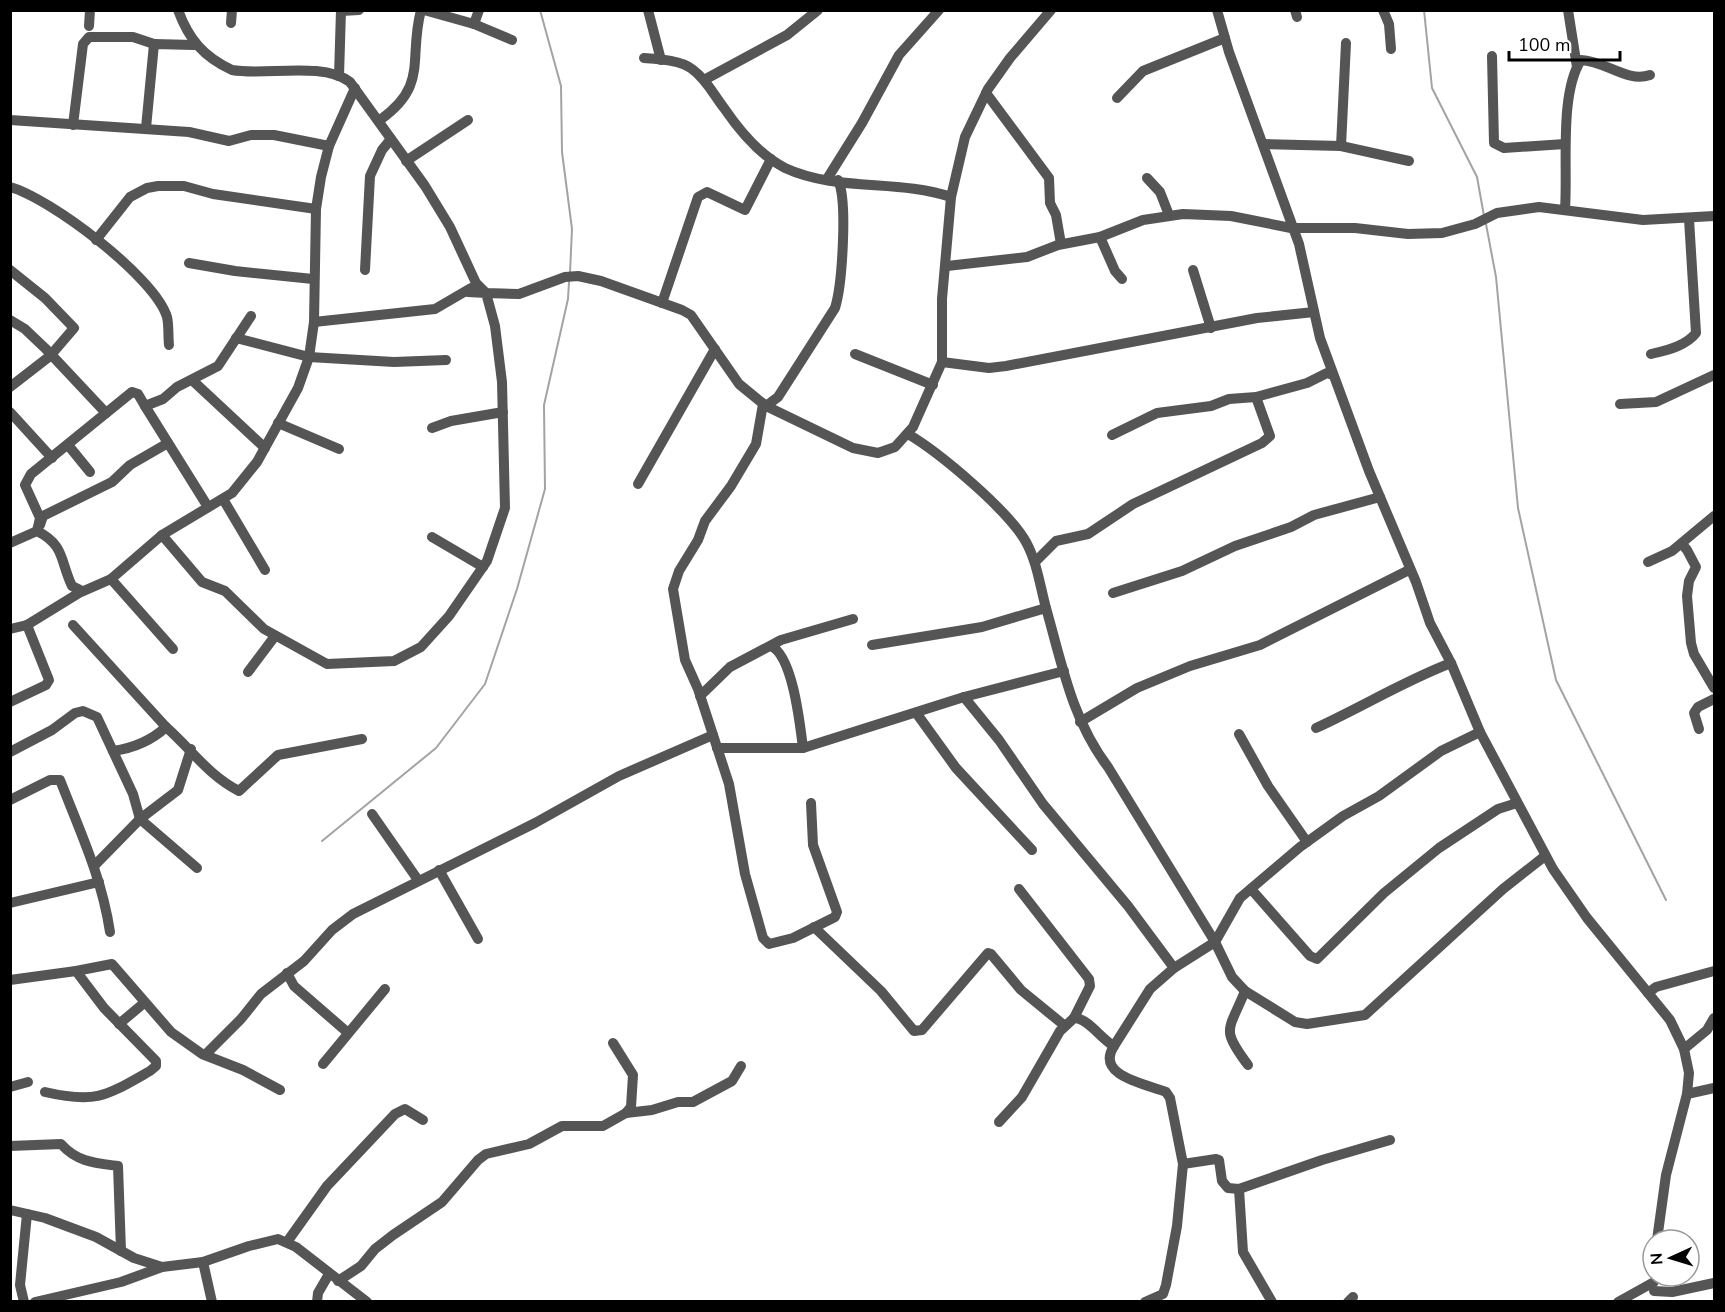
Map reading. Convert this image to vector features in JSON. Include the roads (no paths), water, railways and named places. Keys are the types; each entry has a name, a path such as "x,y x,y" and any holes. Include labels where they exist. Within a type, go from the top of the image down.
{"street":[{"path":"89,26 90,10"},
{"path":"178,10 194,45 219,64 232,70 297,71 339,76 355,88 380,120 450,227 472,287"},
{"path":"231,23 232,10"},
{"path":"339,76 341,11 359,10"},
{"path":"380,120 395,110 412,87 422,10 474,24 512,40"},
{"path":"474,24 479,10"},
{"path":"648,10 661,60"},
{"path":"704,80 787,35 819,10"},
{"path":"827,179 899,56 939,10"},
{"path":"1216,10 1291,228 1299,244 1314,312 1333,375 1430,623 1451,663 1480,732 1545,856 1587,918 1670,1020 1684,1049 1689,1073 1687,1094 1666,1175 1659,1228"},
{"path":"1383,10 1389,24 1391,49"},
{"path":"1565,209 1567,189 1565,144 1576,67 1568,10"},
{"path":"472,287 486,292 519,294 565,277 578,276 601,281 662,303 691,315 739,384 764,405 853,448 870,453 890,450 908,434 942,362 942,299 951,197 965,137 986,93 1010,58 1047,12"},
{"path":"73,125 83,44 89,37 133,37 154,44 194,45"},
{"path":"1117,98 1143,71 1225,38"},
{"path":"1341,146 1346,43"},
{"path":"146,128 154,44"},
{"path":"1492,56 1494,143 1503,148 1565,144"},
{"path":"644,58 691,67 704,80 743,133 784,168 827,179 915,188 951,197"},
{"path":"1576,67 1581,60 1591,60 1632,78 1650,75"},
{"path":"10,629 27,625 82,591 111,579 162,535 239,487 265,448 298,388 309,357 314,322 316,209 329,146 355,88"},
{"path":"986,93 1049,178 1050,203 1056,215 1061,244"},
{"path":"10,120 199,133 229,141 251,135 288,136 329,146"},
{"path":"406,161 468,120"},
{"path":"365,270 370,176 382,150 392,139"},
{"path":"1264,144 1341,146 1409,161"},
{"path":"662,303 698,196 707,192 745,210 771,159"},
{"path":"1147,178 1160,192 1169,215"},
{"path":"811,803 813,845 837,912 835,917 793,938 769,944 763,938 745,874 729,784 700,696 682,651 676,615 675,581 698,540 705,520 748,460 756,444 764,405 778,397 835,308 840,292 843,210 843,190 838,180"},
{"path":"96,240 130,197 147,188 158,186 184,186 213,194 316,209"},
{"path":"10,187 55,208 145,283 167,317 169,345"},
{"path":"946,266 1022,258 1061,244 1100,237 1143,220 1169,215 1231,216 1291,228 1355,228 1408,234 1442,233 1475,224 1505,211 1539,207 1643,220 1714,216"},
{"path":"1651,354 1692,339 1696,333 1689,219"},
{"path":"1100,237 1115,271 1122,279"},
{"path":"189,263 235,271 313,279"},
{"path":"10,270 45,298 73,326 50,356 10,387"},
{"path":"1193,270 1211,328"},
{"path":"314,322 435,309 472,287"},
{"path":"162,535 202,582 225,591 255,622 327,664 394,661 413,653 427,642 449,616 483,567 495,544 506,508 503,412 495,326 486,292"},
{"path":"942,362 989,368 1006,366 1257,318 1314,312"},
{"path":"146,406 163,399 177,387 218,366 251,315"},
{"path":"10,320 25,329 106,413"},
{"path":"236,338 309,357 394,362 446,360"},
{"path":"638,484 715,349"},
{"path":"855,354 933,385"},
{"path":"1112,435 1157,413 1211,406 1229,399 1256,397 1307,383 1327,373 1333,375"},
{"path":"1620,404 1656,402 1714,375"},
{"path":"192,380 265,448"},
{"path":"82,591 72,586 56,544 38,529 37,509 25,482 31,474 132,392 138,394 146,406 208,507"},
{"path":"1035,562 1056,542 1077,539 1088,534 1133,504 1262,443 1270,436 1256,397"},
{"path":"10,412 52,458"},
{"path":"432,428 503,412"},
{"path":"278,423 339,449"},
{"path":"908,434 956,470 1010,520 1027,544 1035,562 1046,608 1080,722 1091,744 1108,767 1215,942 1232,976 1245,991 1295,1022 1307,1024 1365,1015 1503,889 1545,856"},
{"path":"10,543 38,529 43,516 112,482 130,465 168,443"},
{"path":"68,446 90,472"},
{"path":"1113,593 1182,572 1214,555 1291,527 1314,515 1380,497"},
{"path":"223,499 265,570"},
{"path":"1648,562 1682,544 1714,516"},
{"path":"432,537 483,567"},
{"path":"1682,544 1688,550 1696,567 1689,581 1687,596 1691,643 1694,654 1714,688"},
{"path":"1080,722 1137,688 1190,666 1260,645 1409,570"},
{"path":"111,579 173,649"},
{"path":"872,645 982,627 1046,608"},
{"path":"700,696 730,667 788,637 853,619"},
{"path":"10,702 46,685 49,680 27,625"},
{"path":"73,625 166,727 191,749 208,772 239,791 278,755 362,739"},
{"path":"249,672 276,636"},
{"path":"771,646 782,657 796,697 803,748"},
{"path":"1316,729 1364,706 1404,683 1451,663"},
{"path":"717,748 803,748 917,714 964,697 1064,671"},
{"path":"964,697 999,740 1050,813 1128,906 1174,968"},
{"path":"1700,729 1694,713 1698,707 1714,699"},
{"path":"10,752 52,730 66,717 83,711 97,717 133,794 141,819 197,868"},
{"path":"917,714 956,768 1032,850"},
{"path":"113,752 131,748 155,737 166,727"},
{"path":"1144,1302 1163,1294 1166,1285 1178,1226 1183,1164 1170,1098 1166,1092 1118,1075 1110,1064 1109,1053 1150,989 1174,968 1215,942 1236,903 1251,889 1307,842 1343,816 1387,791 1441,751 1480,732"},
{"path":"1239,734 1268,786 1307,842"},
{"path":"205,1055 241,1019 261,994 353,914 535,823 619,776 713,735"},
{"path":"95,865 141,819 178,790 191,749"},
{"path":"10,800 50,780 59,779 95,865 106,904 110,932"},
{"path":"1251,889 1310,956 1317,959 1384,893 1426,858 1498,809 1517,803"},
{"path":"372,814 418,880"},
{"path":"439,870 478,939"},
{"path":"10,903 99,882"},
{"path":"999,1122 1022,1096 1090,986 1089,979 1019,889"},
{"path":"814,927 881,991 914,1031 922,1030 988,953 1021,990 1069,1022 1083,1020 1104,1041 1114,1046"},
{"path":"10,980 112,964 171,1032 205,1055 243,1070 280,1090"},
{"path":"45,1092 72,1098 103,1097 156,1066 153,1056 119,1024 76,971"},
{"path":"1648,993 1656,987 1714,971"},
{"path":"287,973 294,986 347,1032"},
{"path":"323,1064 347,1032 385,989"},
{"path":"1245,991 1228,1031 1229,1040 1248,1065"},
{"path":"119,1024 144,1003"},
{"path":"1684,1049 1707,1030 1714,1018"},
{"path":"317,1302 318,1293 334,1278 361,1266 375,1249 442,1202 478,1160 486,1154 529,1144 562,1126 603,1126 626,1113 631,1107 633,1075 613,1043"},
{"path":"626,1113 652,1110 678,1101 693,1101 732,1081 741,1066"},
{"path":"10,1087 28,1082"},
{"path":"1687,1094 1714,1088"},
{"path":"287,1242 327,1186 395,1114 405,1109 423,1120"},
{"path":"1183,1164 1219,1160 1222,1181 1228,1188 1239,1189 1322,1160 1390,1140"},
{"path":"10,1146 61,1144 69,1153 88,1162 118,1166 121,1251"},
{"path":"1239,1189 1243,1252 1272,1302"},
{"path":"10,1210 96,1237 134,1258 162,1266 203,1262 272,1240 287,1242 296,1246 367,1302"},
{"path":"24,1302 20,1285 27,1214"},
{"path":"203,1262 212,1302"},
{"path":"35,1302 121,1282 162,1266"},
{"path":"1618,1302 1655,1288 1672,1292 1691,1288"}],"waterway":[{"path":"540,10 561,86 562,152 572,229 570,273"},
{"path":"1424,10 1432,88 1477,177 1484,216"},
{"path":"1486,224 1496,277 1518,508 1556,680 1666,900"},
{"path":"322,841 436,748 485,684 517,589 545,489 544,405 568,299 569,282"}]}
